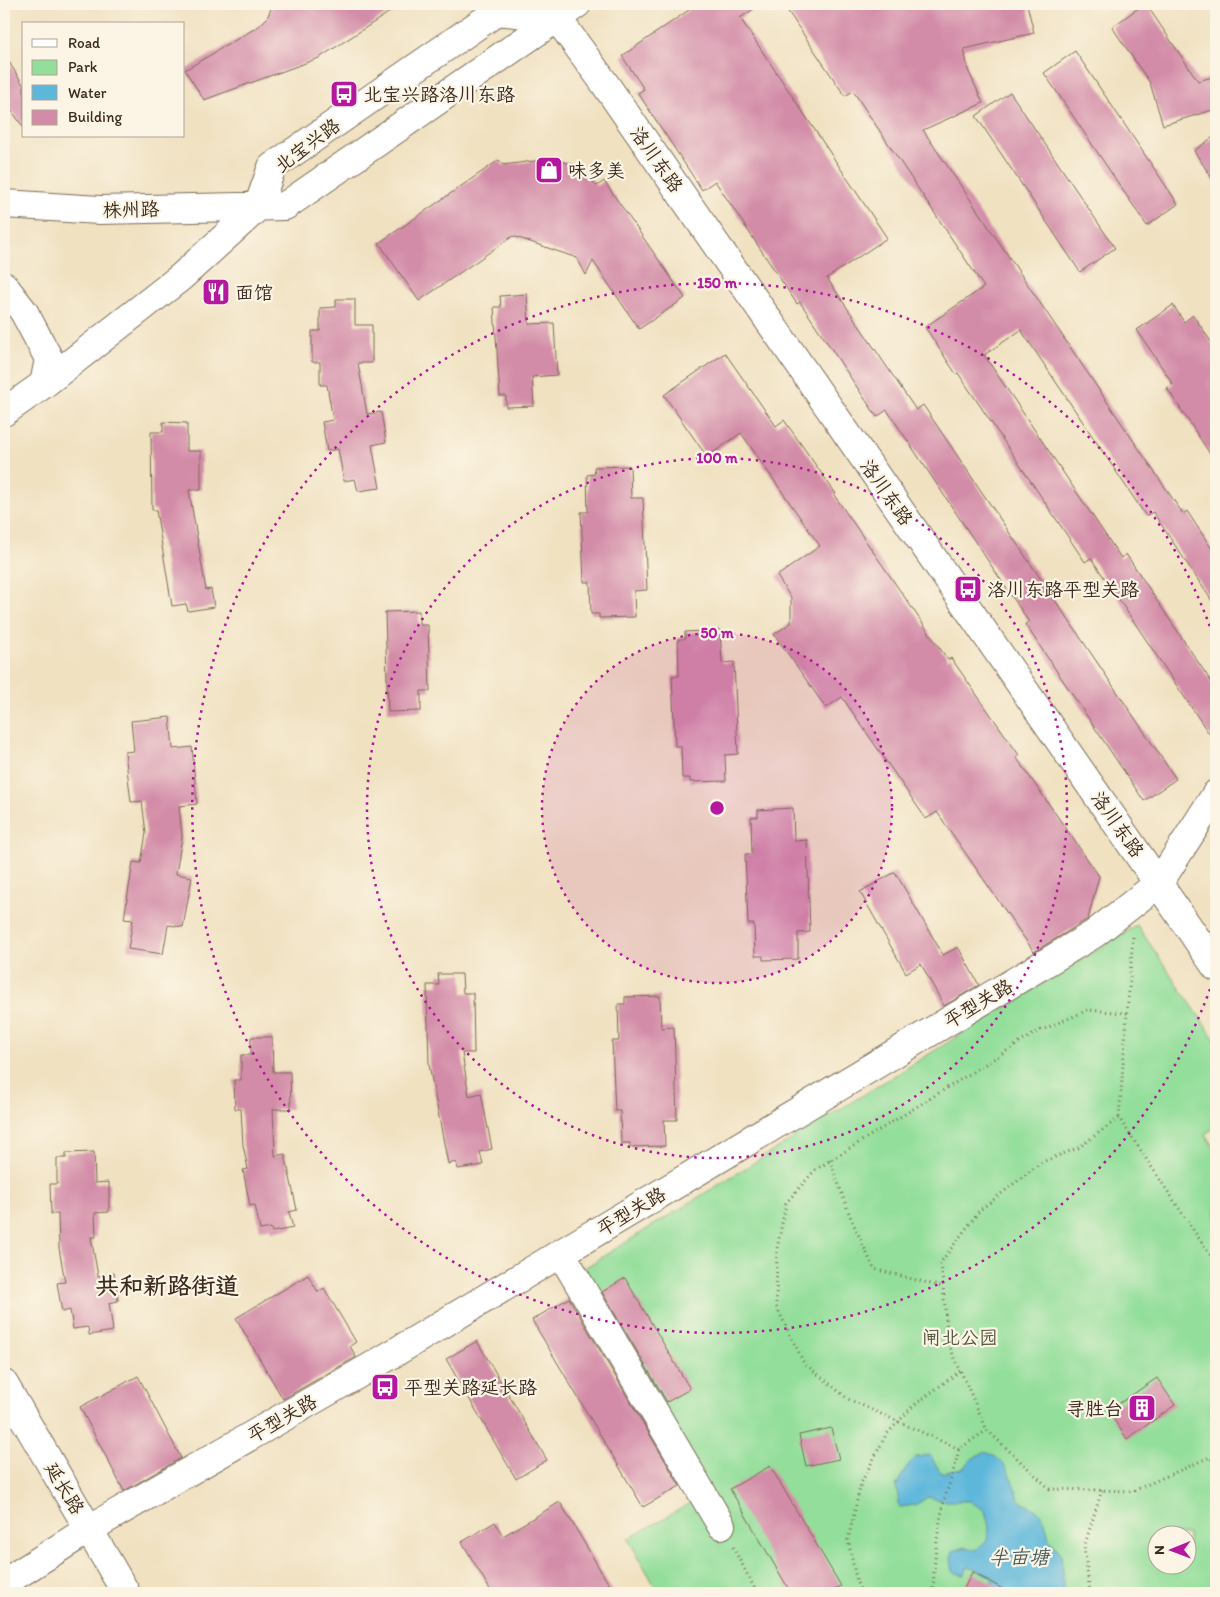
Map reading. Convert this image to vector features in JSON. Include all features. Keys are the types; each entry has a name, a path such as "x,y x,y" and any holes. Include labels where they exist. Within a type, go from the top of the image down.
{"street":[{"name":"北宝兴路","path":"258,208 285,206 559,8"},
{"name":"北宝兴路","path":"4,412 44,384 181,278 258,208 272,167 498,11 559,8"},
{"name":"洛川东路","path":"559,8 608,89 1216,967"},
{"name":"株州路","path":"4,204 99,210 258,208"},
{"path":"4,286 24,312 49,359 44,384"},
{"name":"平型关路","path":"4,1583 89,1529 374,1365 1094,934 1159,883 1216,794"},
{"path":"561,1253 721,1525"},
{"name":"延长路","path":"4,1384 126,1593"}],"path":[{"path":"1136,901 1119,1118 1216,1264"},
{"path":"959,1449 848,1399 804,1363 776,1306 777,1249 786,1203 815,1170 1037,1032 1088,1010 1127,1013"},
{"path":"1119,1118 1078,1148 1042,1162 980,1210 942,1262 948,1343 987,1430 1050,1489 1133,1491 1210,1457 1216,1466"},
{"path":"830,1160 850,1216 874,1269 943,1288"},
{"path":"862,1593 857,1583 848,1540 861,1483 886,1435 913,1406 960,1372"},
{"path":"933,1593 934,1562 944,1501 955,1470 959,1449 987,1430"},
{"path":"1090,1593 1084,1547 1102,1490"},
{"path":"721,1525 757,1593"}],"green space":[{"name":"闸北公园","path":"1137,925 1216,1041 1216,1127 1205,1134 1216,1151 1216,1593 659,1593 628,1539 696,1500 570,1277"}],"water":[{"name":"半亩塘","path":"985,1452 1004,1465 1020,1501 1037,1510 1045,1521 1049,1539 1061,1553 1063,1593 995,1593 991,1576 968,1567 964,1575 953,1572 951,1558 953,1551 965,1547 976,1550 987,1540 989,1527 985,1511 970,1501 944,1501 928,1497 915,1505 900,1507 896,1486 908,1465 916,1457 930,1455 941,1473 962,1469 973,1458"}],"building":[{"path":"273,4 402,4 319,58 204,100 185,70 259,26 267,18"},
{"path":"685,4 761,4 740,18 887,238 827,278 916,410 923,405 1176,779 1144,801 1025,624 1029,622 887,410 877,417 800,302 797,304 715,181 702,190 638,93 644,89 622,56 689,10"},
{"path":"783,4 1027,4 1034,33 964,49 968,70 983,103 923,130 1183,514 1187,511 1216,555 1216,607 1153,512 1146,516 1021,330 984,355 1121,558 1126,554 1216,689 1216,744 1091,558 1085,562 925,327 984,287 853,91 845,96"},
{"path":"1146,4 1198,81 1216,76 1216,109 1163,125 1150,83 1112,27"},
{"path":"1075,51 1178,204 1147,226 1044,73"},
{"path":"4,54 22,83 22,125 11,110 4,115"},
{"path":"1010,92 1115,248 1080,272 976,116"},
{"path":"1216,135 1216,184 1194,151"},
{"path":"499,160 503,165 534,161 560,161 579,166 597,186 604,181 685,298 639,329 593,261 586,275 577,258 513,236 419,301 379,243"},
{"path":"527,294 529,324 554,323 557,375 532,377 534,406 506,407 506,396 500,396 494,307 501,307 500,296"},
{"path":"336,299 355,299 355,325 372,325 372,363 358,363 367,414 381,412 386,442 372,445 380,488 358,491 355,479 344,481 338,449 327,451 322,422 333,420 327,385 320,385 320,362 312,362 312,331 320,331 320,308 336,307"},
{"path":"1173,305 1184,322 1193,315 1216,349 1216,463 1167,388 1173,384 1137,330"},
{"path":"725,353 776,426 784,420 948,660 951,658 1019,755 1016,757 1099,876 1088,919 1034,952 937,812 926,819 842,697 826,708 774,634 791,623 791,598 777,576 820,546 741,433 707,457 664,395"},
{"path":"163,422 187,423 187,451 201,451 201,490 189,490 206,590 211,589 214,607 188,611 186,604 172,606 156,510 152,510 151,432 163,432"},
{"path":"630,466 631,498 643,498 647,590 634,591 635,617 599,618 599,614 591,614 590,582 584,582 581,512 588,512 587,475 595,474 594,467"},
{"path":"419,611 419,625 428,625 430,691 421,691 421,711 388,712 385,612"},
{"path":"720,630 722,663 734,662 738,754 725,755 726,781 690,782 690,778 682,778 681,746 675,746 672,676 679,676 678,639 685,639 685,632"},
{"path":"170,717 173,749 192,747 197,804 179,806 182,837 176,874 192,877 183,927 168,925 163,954 128,949 133,920 124,919 133,862 141,863 146,833 142,801 131,802 125,752 134,751 131,721"},
{"path":"793,808 794,841 807,840 810,932 798,933 798,959 763,960 763,956 755,956 754,924 748,924 745,854 752,854 751,817 758,817 758,810"},
{"path":"895,872 943,955 958,947 979,985 944,1006 921,964 906,973 860,892"},
{"path":"438,974 462,974 463,993 473,993 474,1053 462,1053 469,1096 481,1093 492,1149 480,1152 483,1165 458,1169 456,1162 448,1164 429,1065 427,985 439,985"},
{"path":"660,996 661,1028 674,1027 677,1120 664,1120 665,1146 630,1147 630,1143 621,1143 620,1111 615,1111 612,1041 619,1041 618,1004 625,1004 625,997"},
{"path":"251,1037 272,1037 273,1072 290,1072 291,1109 273,1109 275,1156 285,1154 297,1210 289,1212 293,1228 272,1232 271,1228 260,1230 255,1205 250,1206 243,1170 248,1169 243,1145 241,1109 235,1109 234,1080 241,1080 241,1055 251,1055"},
{"path":"94,1152 95,1183 109,1182 109,1212 95,1213 96,1237 91,1237 98,1276 114,1273 118,1301 109,1303 113,1331 89,1335 88,1327 73,1329 70,1310 62,1312 57,1283 65,1282 59,1248 58,1214 51,1214 50,1184 57,1184 57,1158 66,1158 66,1153"},
{"path":"308,1275 318,1292 324,1288 356,1342 350,1346 356,1357 283,1399 236,1318"},
{"path":"625,1278 690,1389 667,1402 602,1292"},
{"path":"569,1298 680,1486 643,1507 532,1320"},
{"path":"477,1341 547,1460 516,1479 446,1359"},
{"path":"138,1376 181,1458 124,1491 80,1407"},
{"name":"寻胜台","path":"1157,1378 1175,1405 1127,1439 1108,1411"},
{"path":"831,1428 839,1459 806,1466 799,1435"},
{"path":"770,1466 841,1586 828,1593 791,1593 730,1489"},
{"path":"560,1502 614,1593 492,1593 462,1542 495,1522 503,1536"},
{"path":"972,1572 1010,1593 962,1593"}],"place":[{"name":"北宝兴路洛川东路","path":"344,94"},
{"name":"味多美","path":"549,170"},
{"name":"面馆","path":"216,292"},
{"name":"洛川东路平型关路","path":"968,589"},
{"name":"平型关路延长路","path":"385,1387"},
{"name":"寻胜台","path":"1142,1408"}],"district":[{"name":"共和新路街道","path":"167,1286"}]}
